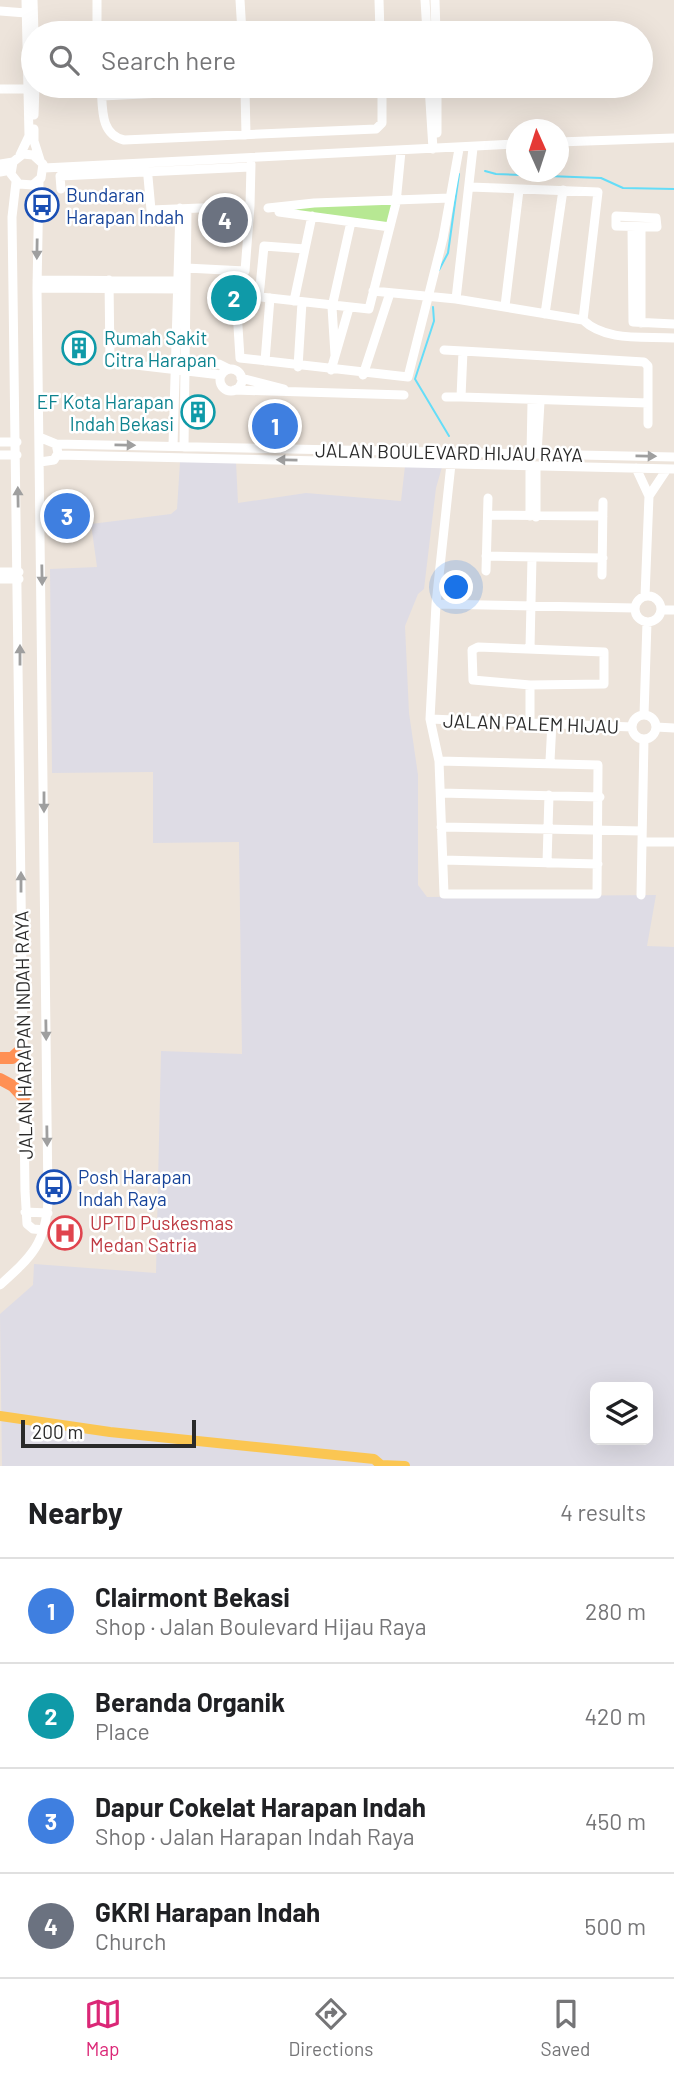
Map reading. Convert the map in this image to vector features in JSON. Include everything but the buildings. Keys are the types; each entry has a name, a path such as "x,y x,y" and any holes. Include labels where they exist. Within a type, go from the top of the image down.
{"highway":[{"path":"2,1058 23,1048"},
{"path":"0,1079 13,1086 24,1098"}],"main road":[{"path":"0,1416 374,1459 381,1465 405,1466"}],"street":[{"path":"26,0 27,21"},
{"path":"33,0 34,21"},
{"path":"97,0 97,21"},
{"path":"240,0 241,21"},
{"path":"379,0 380,21"},
{"path":"425,0 426,21"},
{"path":"435,0 436,21"},
{"path":"0,11 26,13"},
{"path":"0,89 21,88"},
{"path":"31,98 29,136 15,163 16,182 30,186 39,181 42,164 34,141 32,98"},
{"path":"102,98 104,123 120,139 376,129 382,123 382,98"},
{"path":"245,98 246,135"},
{"path":"430,98 435,141"},
{"path":"435,141 437,98"},
{"path":"569,142 674,138"},
{"path":"0,172 30,154 42,164 401,150 435,141 459,149 506,145"},
{"path":"451,299 471,182 475,173 475,147"},
{"path":"236,295 239,357 298,367 408,377 431,297 459,149"},
{"path":"369,309 396,200 401,150"},
{"path":"186,268 245,271 251,156"},
{"path":"150,160 151,210 250,206"},
{"path":"0,163 15,163"},
{"path":"61,188 60,176 250,167"},
{"name":"JALAN HARAPAN INDAH RAYA","path":"0,1285 27,1262 45,1230 48,1213 37,284 39,181"},
{"name":"JALAN HARAPAN INDAH RAYA","path":"16,182 14,198 25,1212"},
{"path":"471,182 519,190 563,190 599,194 583,320"},
{"path":"14,198 19,192 27,190 33,192 38,202"},
{"path":"505,306 519,190"},
{"path":"545,314 563,190"},
{"path":"268,208 450,198"},
{"path":"182,285 186,268 183,209"},
{"path":"168,457 175,446 175,370 180,360 183,209"},
{"path":"279,212 390,227"},
{"path":"298,367 298,302 312,216"},
{"path":"335,355 332,307 351,222"},
{"path":"636,227 632,321 674,324"},
{"path":"259,297 264,246 305,250"},
{"path":"37,284 182,285"},
{"path":"109,284 109,361 175,370 237,371 242,378 286,390"},
{"path":"373,291 505,306 583,320 592,330 606,334 674,338"},
{"path":"224,293 369,309 383,313"},
{"path":"363,374 390,293"},
{"path":"265,361 270,298"},
{"path":"331,370 349,308"},
{"path":"444,350 643,362 648,366 648,424"},
{"path":"461,397 463,351"},
{"path":"175,370 180,360"},
{"path":"180,360 219,364 225,372 223,387 234,390 404,395"},
{"path":"234,390 241,385 242,378"},
{"path":"446,397 648,404"},
{"path":"534,454 536,402"},
{"path":"39,437 57,444 58,455 54,460 40,462"},
{"path":"0,442 17,442"},
{"name":"JALAN BOULEVARD HIJAU RAYA","path":"57,444 674,457"},
{"path":"377,451 378,462"},
{"path":"0,455 17,455"},
{"name":"JALAN BOULEVARD HIJAU RAYA","path":"58,455 670,469"},
{"path":"600,455 600,468"},
{"path":"439,761 550,761 598,765 600,797 595,895 445,896 439,761 430,719 436,604 451,464"},
{"path":"533,466 533,517"},
{"path":"636,468 649,496 645,597"},
{"path":"649,496 670,469"},
{"path":"486,571 488,498"},
{"path":"603,502 603,575"},
{"path":"488,515 603,516"},
{"path":"486,556 603,558"},
{"path":"530,648 532,557"},
{"path":"0,572 19,576"},
{"path":"0,579 19,576"},
{"path":"645,597 655,598 661,610 657,618 648,622 638,618 635,608 638,601 645,597"},
{"path":"436,604 635,608"},
{"path":"661,610 674,610"},
{"path":"644,715 648,622"},
{"path":"475,648 600,651 605,654 602,684 530,685 473,680 471,676 475,648"},
{"path":"530,685 530,722"},
{"path":"644,715 651,717 656,727 654,734 644,739 635,736 632,727 635,718 644,715"},
{"name":"JALAN PALEM HIJAU","path":"430,719 632,727"},
{"path":"550,761 552,722"},
{"path":"656,727 674,728"},
{"path":"641,895 644,739"},
{"path":"441,793 600,797"},
{"path":"547,863 549,795"},
{"path":"441,827 599,830 674,842"},
{"path":"443,860 598,864"},
{"path":"45,1230 28,1226 25,1212 48,1213"}],"shaded area":[{"path":"180,462 236,462 238,503 306,493 401,501 405,466 442,467 436,488 424,589 418,594 405,626 409,713 418,775 418,885 427,897 656,895 647,946 674,947 674,1466 2,1466 0,1314 33,1285 34,1264 156,1273 161,1051 242,1054 239,842 153,843 153,772 52,773 50,569 97,567 91,524 171,514 177,509"}],"green space":[{"path":"393,203 388,223 323,216 286,208"}],"waterway":[{"path":"485,171 496,174 601,178 623,188 674,189"},
{"path":"439,270 448,253 459,174"},
{"path":"433,307 434,321 415,379 449,436"}],"place":[{"name":"Bundaran Harapan Indah","path":"42,205"},
{"name":"GKRI Harapan Indah","path":"225,220"},
{"name":"Beranda Organik","path":"234,298"},
{"name":"Rumah Sakit Citra Harapan","path":"79,348"},
{"name":"EF Kota Harapan Indah Bekasi","path":"198,412"},
{"name":"Clairmont Bekasi","path":"275,426"},
{"name":"Dapur Cokelat Harapan Indah","path":"67,516"},
{"name":"Posh Harapan Indah Raya","path":"54,1187"},
{"name":"UPTD Puskesmas Medan Satria","path":"65,1233"}]}
